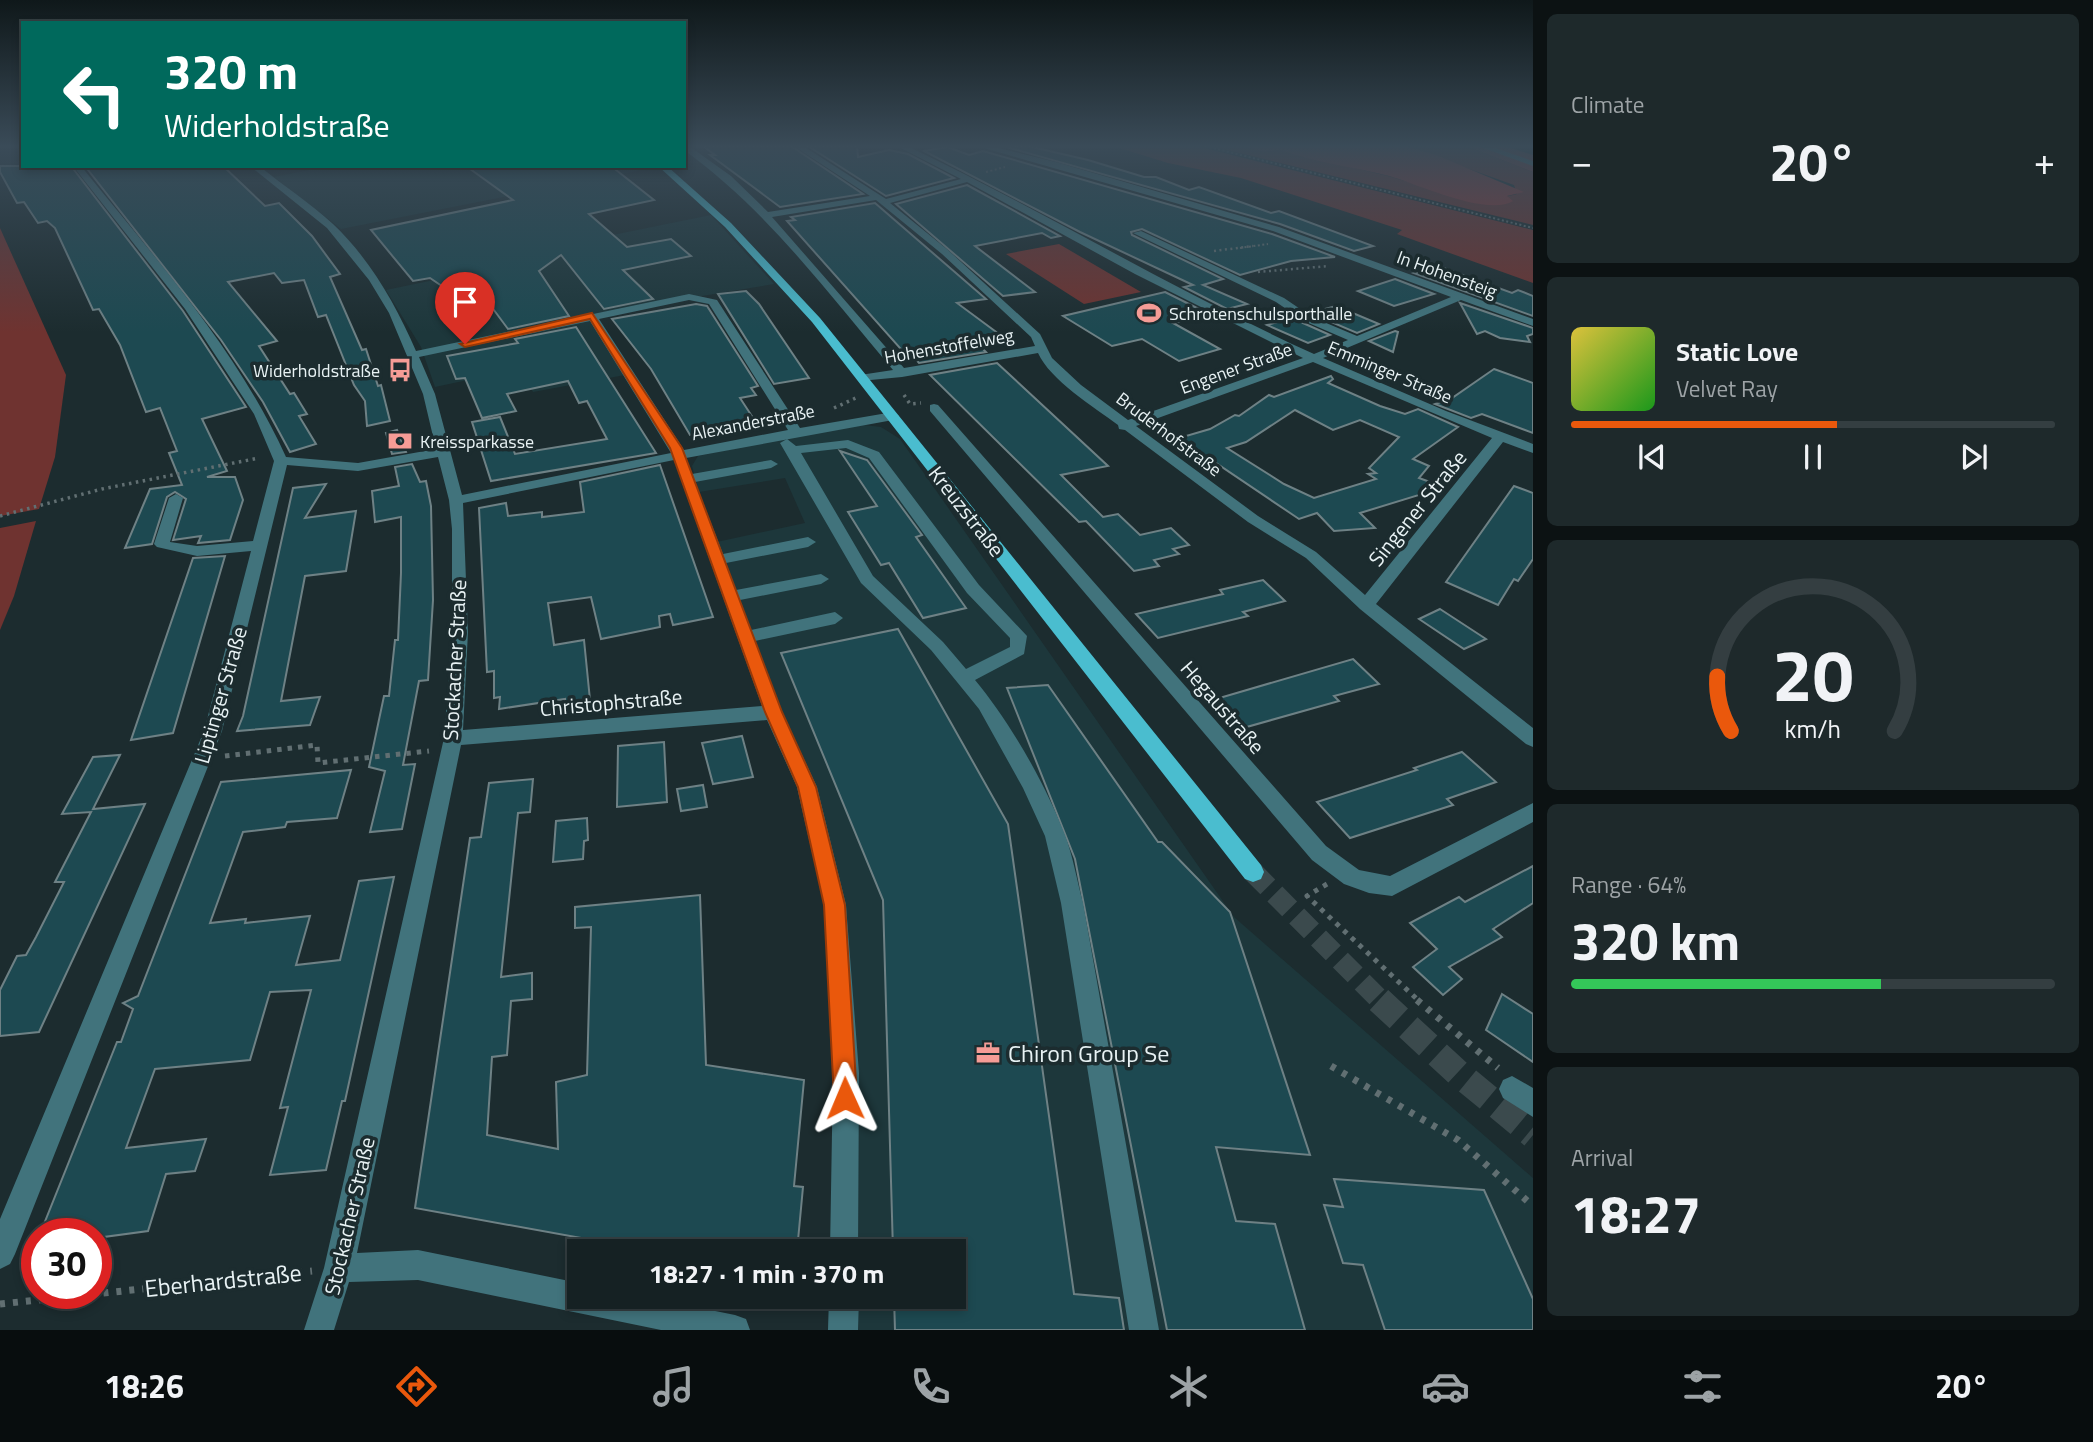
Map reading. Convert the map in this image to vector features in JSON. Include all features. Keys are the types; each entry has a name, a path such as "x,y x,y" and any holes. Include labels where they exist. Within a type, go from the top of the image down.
{"main road":[{"name":"Kreuzstraße","path":"710,208 780,279 864,379 1253,872"}],"street":[{"path":"110,208 188,307 260,414 279,458 358,467 442,452"},
{"name":"Stockacher Straße","path":"311,208 343,242 394,313 429,394 456,500 460,632 451,743 340,1268 319,1330"},
{"path":"759,208 902,373"},
{"path":"766,215 816,208"},
{"name":"Bruderhofstraße","path":"892,208 1031,330 1047,360 1066,378 1124,426 1253,519 1311,555 1366,605 1533,739"},
{"name":"Emminger Straße","path":"1022,208 1172,290 1314,358 1500,438 1533,449"},
{"name":"In Hohensteig","path":"1204,208 1295,236 1533,323"},
{"name":"Engener Straße","path":"1138,233 1280,300 1308,319 1358,340"},
{"name":"Engener Straße","path":"1124,426 1314,358 1462,296"},
{"path":"414,355 689,297 710,299 796,432"},
{"path":"592,316 679,456 773,712 807,787 835,905 846,1073 844,1239"},
{"name":"Hohenstoffelweg","path":"864,379 1040,349"},
{"name":"Hegaustraße","path":"934,408 1318,853 1343,874 1368,885 1392,886 1533,812"},
{"name":"Alexanderstraße","path":"456,500 780,435 893,416"},
{"path":"780,435 793,450 867,579 937,646 985,704 1031,785 1055,835 1072,903 1144,1330"},
{"name":"Singener Straße","path":"1366,605 1500,438"},
{"path":"793,450 848,444 874,455 973,589 1019,636 1018,650 963,678"},
{"name":"Liptinger Straße","path":"0,1254 203,758 261,545 279,458"},
{"path":"687,479 771,464"},
{"path":"176,498 162,544 173,549 192,550 261,545"},
{"path":"717,560 808,542"},
{"path":"731,596 821,579"},
{"path":"746,637 835,618"},
{"name":"Christophstraße","path":"451,743 773,712"},
{"path":"340,1268 418,1265 734,1330"},
{"path":"843,1330 844,1309"}],"path":[{"path":"1453,208 1533,228"},
{"path":"1189,257 1295,236"},
{"path":"1233,278 1329,266 1353,257"},
{"path":"904,395 910,404"},
{"path":"0,516 102,489 279,458"},
{"path":"203,758 317,746 318,763 451,743"},
{"path":"1343,874 1307,896 1396,982 1503,1073 1522,1096"},
{"path":"1331,1066 1458,1140 1533,1206"},
{"name":"Eberhardstraße","path":"0,1304 340,1268"}],"shaded area":[{"path":"314,208 448,208 341,229"},
{"path":"1334,208 1445,208 1533,230 1533,283 1397,234 1402,230"},
{"path":"1464,208 1533,208 1533,225"},
{"path":"711,215 774,284 593,314 625,375 533,392 520,369 435,387 421,347 386,290 526,261 529,252"},
{"path":"0,228 66,375 55,457 39,509 0,516"},
{"path":"1059,244 1141,292 1084,304 1006,254"},
{"path":"855,424 881,427 900,439 1234,917 1533,1178 1533,1330 844,1330 845,1309 966,1309 966,1239 846,1239 850,1080 838,903 712,543 805,523 785,478 699,492 692,466 698,456"},
{"path":"36,521 14,596 0,630 0,528"}],"building":[{"path":"28,208 103,208 183,311 246,407 202,419 227,471 207,477 235,477 243,500 230,540 198,543 201,536 173,540 186,499 175,492 167,497 152,544 125,548 150,489 182,485 169,453 177,451 160,408 146,412 120,345 99,309 93,310 55,228 47,221 38,223"},
{"path":"118,208 284,208 312,236 340,274 330,277 362,350 366,349 378,386 381,385 390,421 367,426 365,401 354,385 326,315 318,317 304,280 282,283 274,273 228,282 277,341 259,346 290,394 294,393 307,414 299,416 316,444 290,452 263,402 221,340"},
{"path":"475,208 617,208 589,214 627,247 671,239 691,256 623,270 653,299 604,309 561,255 539,271 569,316 508,329 488,302 465,307 458,297 430,278 413,281 371,230"},
{"path":"845,208 881,208 986,299 957,303 1003,337 977,343 986,352 919,363 912,355 907,356 787,221 795,220 791,217"},
{"path":"901,208 1009,208 1060,236 1051,238 1042,233 975,246 1035,292 1003,296"},
{"path":"1034,208 1182,208 1272,234 1335,257 1291,261 1240,275 1142,229 1131,232 1132,235 1223,279 1203,285 1247,304 1227,309 1184,287 1193,285"},
{"path":"1223,208 1257,208 1271,213 1279,211 1373,246 1354,251 1280,224"},
{"path":"1438,266 1512,293 1518,290 1533,296 1533,316 1414,273 1440,268"},
{"path":"1395,279 1434,294 1394,306 1358,291"},
{"path":"746,291 759,304 809,378 774,384 718,294"},
{"path":"1165,292 1209,314 1173,323 1220,349 1179,361 1142,339 1112,346 1063,316"},
{"path":"1460,303 1533,328 1533,334 1527,336 1530,342 1500,338 1485,331 1477,334"},
{"path":"696,304 707,306 758,386 751,388 756,395 740,398 759,427 735,432 732,427 690,435 651,369 612,319"},
{"path":"1336,306 1379,324 1357,333 1310,313"},
{"path":"1294,317 1330,335 1308,343 1267,325"},
{"path":"576,327 656,453 491,481 472,422 500,417 515,454 607,439 587,401 579,403 568,381 507,394 516,411 482,418 465,378 456,379 447,356 518,343 515,339"},
{"path":"1398,332 1393,352 1369,341"},
{"path":"997,363 1108,466 1061,475 1103,517 1118,514 1140,535 1171,528 1189,545 1173,549 1179,554 1154,560 1159,566 1134,571 1086,521 1079,522 930,375"},
{"path":"1494,369 1533,383 1533,433 1482,414 1471,418 1435,404 1452,398"},
{"path":"1331,376 1333,379 1328,383 1380,406 1405,414 1418,409 1458,427 1413,459 1429,466 1419,478 1430,482 1419,495 1360,513 1375,528 1334,531 1317,513 1299,519 1179,438 1210,429 1235,415 1239,416 1269,395 1274,397","holes":["1295,410 1333,430 1360,420 1399,437 1369,468 1376,473 1368,474 1376,479 1314,498 1284,484 1227,448 1246,442"]},
{"path":"397,430 406,452 392,454 386,433"},
{"path":"840,451 867,460 922,535 916,537 966,608 923,618 889,563 881,565 848,512 877,506"},
{"path":"412,464 420,482 426,481 431,506 433,600 428,680 419,681 403,765 415,764 402,829 370,832 385,771 369,767 384,696 389,696 395,640 398,640 401,573 401,517 375,522 372,491 399,486 395,467"},
{"path":"660,465 713,617 673,625 670,614 659,616 660,627 601,639 591,597 548,603 554,645 584,640 590,700 565,704 565,699 499,709 500,697 494,698 494,671 487,672 479,508 506,503 508,516 542,512 542,517 584,512 580,482"},
{"path":"326,484 305,518 356,511 346,571 305,576 281,701 320,697 310,725 237,731 243,716 293,488"},
{"path":"1514,486 1533,493 1533,559 1518,581 1514,579 1498,605 1446,582"},
{"path":"225,556 173,733 131,740 193,558"},
{"path":"1263,580 1285,601 1243,612 1248,616 1158,638 1136,614 1223,594 1220,590"},
{"path":"1440,609 1486,639 1464,649 1419,619"},
{"path":"898,629 1008,824 1074,1294 1119,1298 1124,1330 895,1330 894,1309 966,1309 966,1239 893,1239 883,900 781,653"},
{"path":"1353,659 1379,684 1334,696 1339,701 1243,728 1216,699"},
{"path":"1048,685 1158,842 1162,842 1230,912 1310,1155 1216,1147 1236,1221 1275,1224 1305,1330 1167,1330 1075,859 1007,688"},
{"path":"742,736 753,777 713,784 702,743"},
{"path":"664,742 667,802 617,807 618,746"},
{"path":"1462,752 1496,782 1447,799 1453,805 1350,838 1317,802 1417,770 1414,768"},
{"path":"120,755 93,809 145,804 39,1032 0,1036 0,990 17,956 26,955 36,937 64,882 55,882 91,812 62,814 93,757"},
{"path":"351,770 337,818 287,822 285,827 243,832 210,923 246,919 245,923 310,916 296,965 340,960 359,881 394,877 345,1101 342,1101 326,1170 270,1175 288,1107 280,1108 311,990 270,992 250,1060 155,1069 126,1148 206,1139 195,1171 166,1174 148,1231 112,1236 112,1218 46,1218 117,1042 121,1042 133,1009 123,1003 138,996 221,782"},
{"path":"533,779 530,812 518,813 501,977 532,973 532,999 511,1001 507,1055 492,1057 487,1135 558,1149 556,1082 587,1075 591,927 575,928 575,907 700,895 706,1065 804,1080 794,1186 803,1187 798,1239 587,1239 415,1208 470,838 481,837 489,783"},
{"path":"703,785 707,807 681,811 677,789"},
{"path":"587,818 588,840 584,841 583,859 553,862 556,821"},
{"path":"1533,866 1533,903 1493,929 1502,937 1449,967 1462,979 1443,995 1413,967 1437,949 1410,923 1459,897 1465,902"},
{"path":"1502,994 1533,1014 1533,1062 1486,1030"},
{"path":"1334,1179 1484,1190 1533,1299 1533,1330 1385,1330 1363,1265 1343,1263 1324,1205 1343,1207"}],"tunnel":[{"path":"1253,872 1381,1001"},
{"path":"1379,1000 1459,1074 1533,1135"}],"place":[{"name":"Schrotenschulsporthalle","path":"1149,313"},
{"name":"Widerholdstraße","path":"400,370"},
{"name":"Kreissparkasse","path":"400,441"},
{"name":"Chiron Group Se","path":"988,1053"}],"route":[{"path":"465,344 592,316 676,448 773,712 807,787 835,905 846,1073 845,1098"}]}
